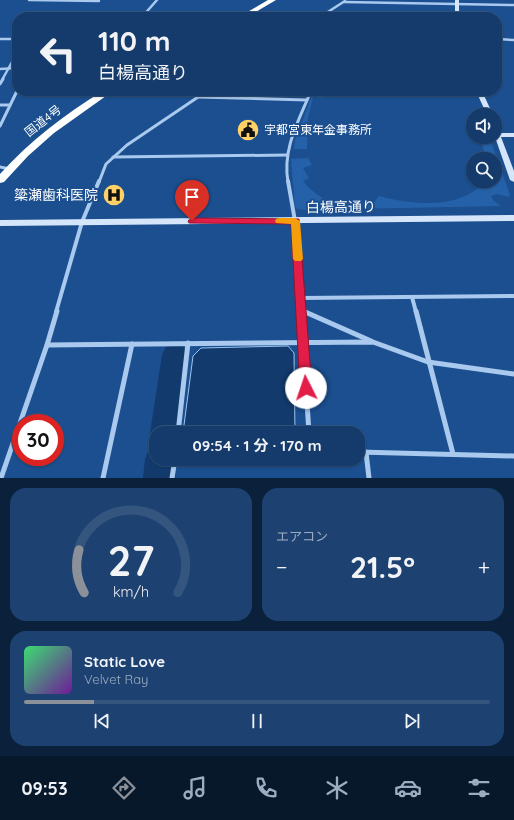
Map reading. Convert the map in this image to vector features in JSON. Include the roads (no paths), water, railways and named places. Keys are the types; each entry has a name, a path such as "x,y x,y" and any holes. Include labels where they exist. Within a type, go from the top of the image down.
{"highway":[{"path":"251,12 273,0"},
{"name":"国道4号","path":"0,180 5,168 56,127 102,96"}],"street":[{"path":"29,0 99,1"},
{"path":"146,12 157,0"},
{"path":"328,12 345,1 457,2 514,5"},
{"path":"0,39 12,39"},
{"path":"502,39 514,40"},
{"path":"0,84 12,61"},
{"path":"0,69 12,68"},
{"path":"0,126 14,96"},
{"path":"309,96 291,140 287,155 287,176 295,221 309,426"},
{"path":"482,96 487,108"},
{"path":"1,478 47,345 82,222 106,164 127,145 198,97 308,100"},
{"path":"0,105 10,105"},
{"path":"502,133 514,135"},
{"path":"502,144 511,164 514,180"},
{"path":"113,157 287,155"},
{"name":"白楊高通り","path":"0,223 514,218"},
{"path":"300,298 514,296"},
{"path":"412,297 453,454"},
{"path":"301,310 373,342 428,362 514,374"},
{"path":"47,345 373,342"},
{"path":"179,426 188,343"},
{"path":"103,478 132,344"},
{"path":"369,478 366,452 514,456"},
{"path":"172,478 173,466"}],"waterway":[{"path":"165,426 175,355"},
{"path":"158,478 159,466"}],"place":[{"name":"宇都宮東年金事務所","path":"248,130"},
{"name":"簗瀬歯科医院","path":"114,195"}]}
